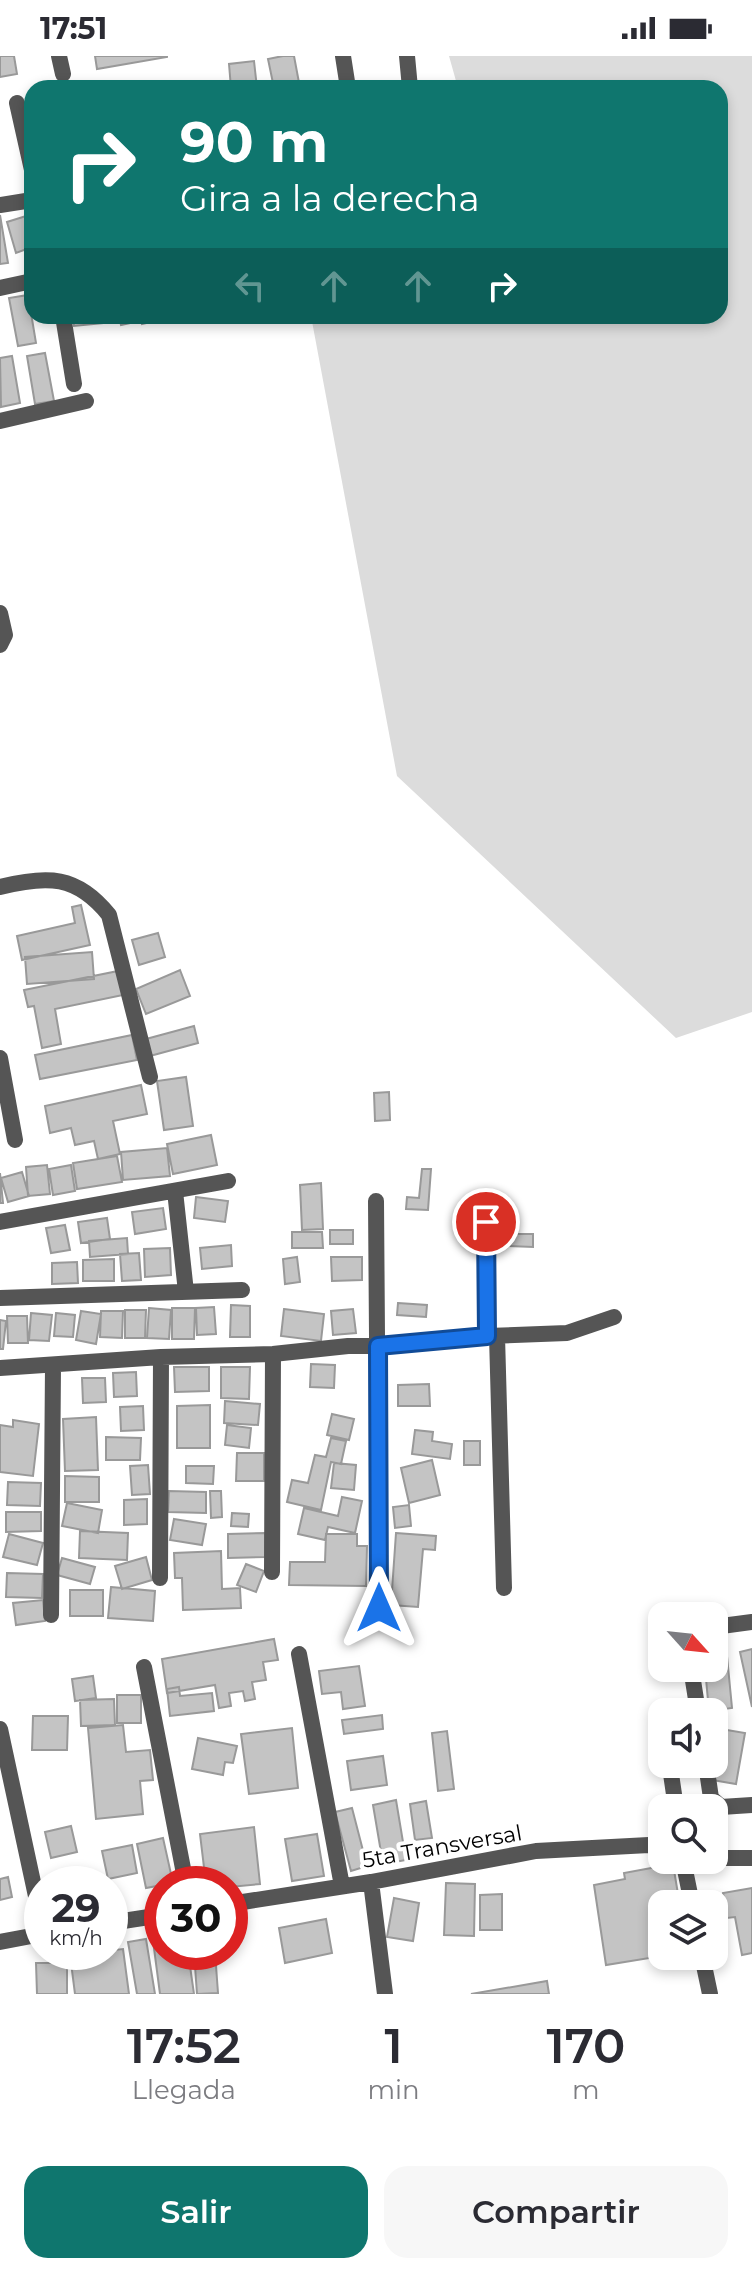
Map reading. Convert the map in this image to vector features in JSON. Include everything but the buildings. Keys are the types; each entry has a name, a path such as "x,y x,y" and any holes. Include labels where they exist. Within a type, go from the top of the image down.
{"street":[{"path":"59,56 63,74"},
{"path":"343,56 347,80"},
{"path":"407,56 409,80"},
{"path":"17,103 24,134"},
{"path":"0,205 24,201"},
{"path":"0,288 24,283"},
{"path":"64,324 74,384"},
{"path":"0,421 86,401"},
{"path":"0,613 5,635 0,645"},
{"path":"0,887 30,879 63,880 85,891 109,915 150,1077"},
{"path":"0,1058 15,1140"},
{"path":"0,1222 228,1181"},
{"path":"175,1191 186,1292"},
{"path":"376,1201 379,1608"},
{"path":"486,1222 504,1588"},
{"path":"0,1298 242,1290"},
{"path":"0,1368 161,1357 273,1354 348,1346 567,1333 614,1317"},
{"path":"272,1572 273,1354"},
{"path":"160,1578 161,1357"},
{"path":"51,1615 53,1366"},
{"path":"728,1625 752,1622"},
{"path":"299,1654 342,1886"},
{"path":"144,1667 183,1866"},
{"path":"0,1729 30,1866"},
{"path":"708,1778 711,1798 721,1807 752,1805"},
{"name":"5ta Transversal","path":"248,1901 536,1851 648,1845"},
{"path":"728,1858 752,1858"},
{"path":"371,1882 385,1994"},
{"path":"0,1942 24,1937"},
{"path":"705,1970 710,1994"}],"shaded area":[{"path":"449,56 752,56 752,1012 676,1038 397,776 312,324 728,324 728,80 456,80"}],"route":[{"path":"379,1608 378,1346 487,1336 486,1222"}]}
